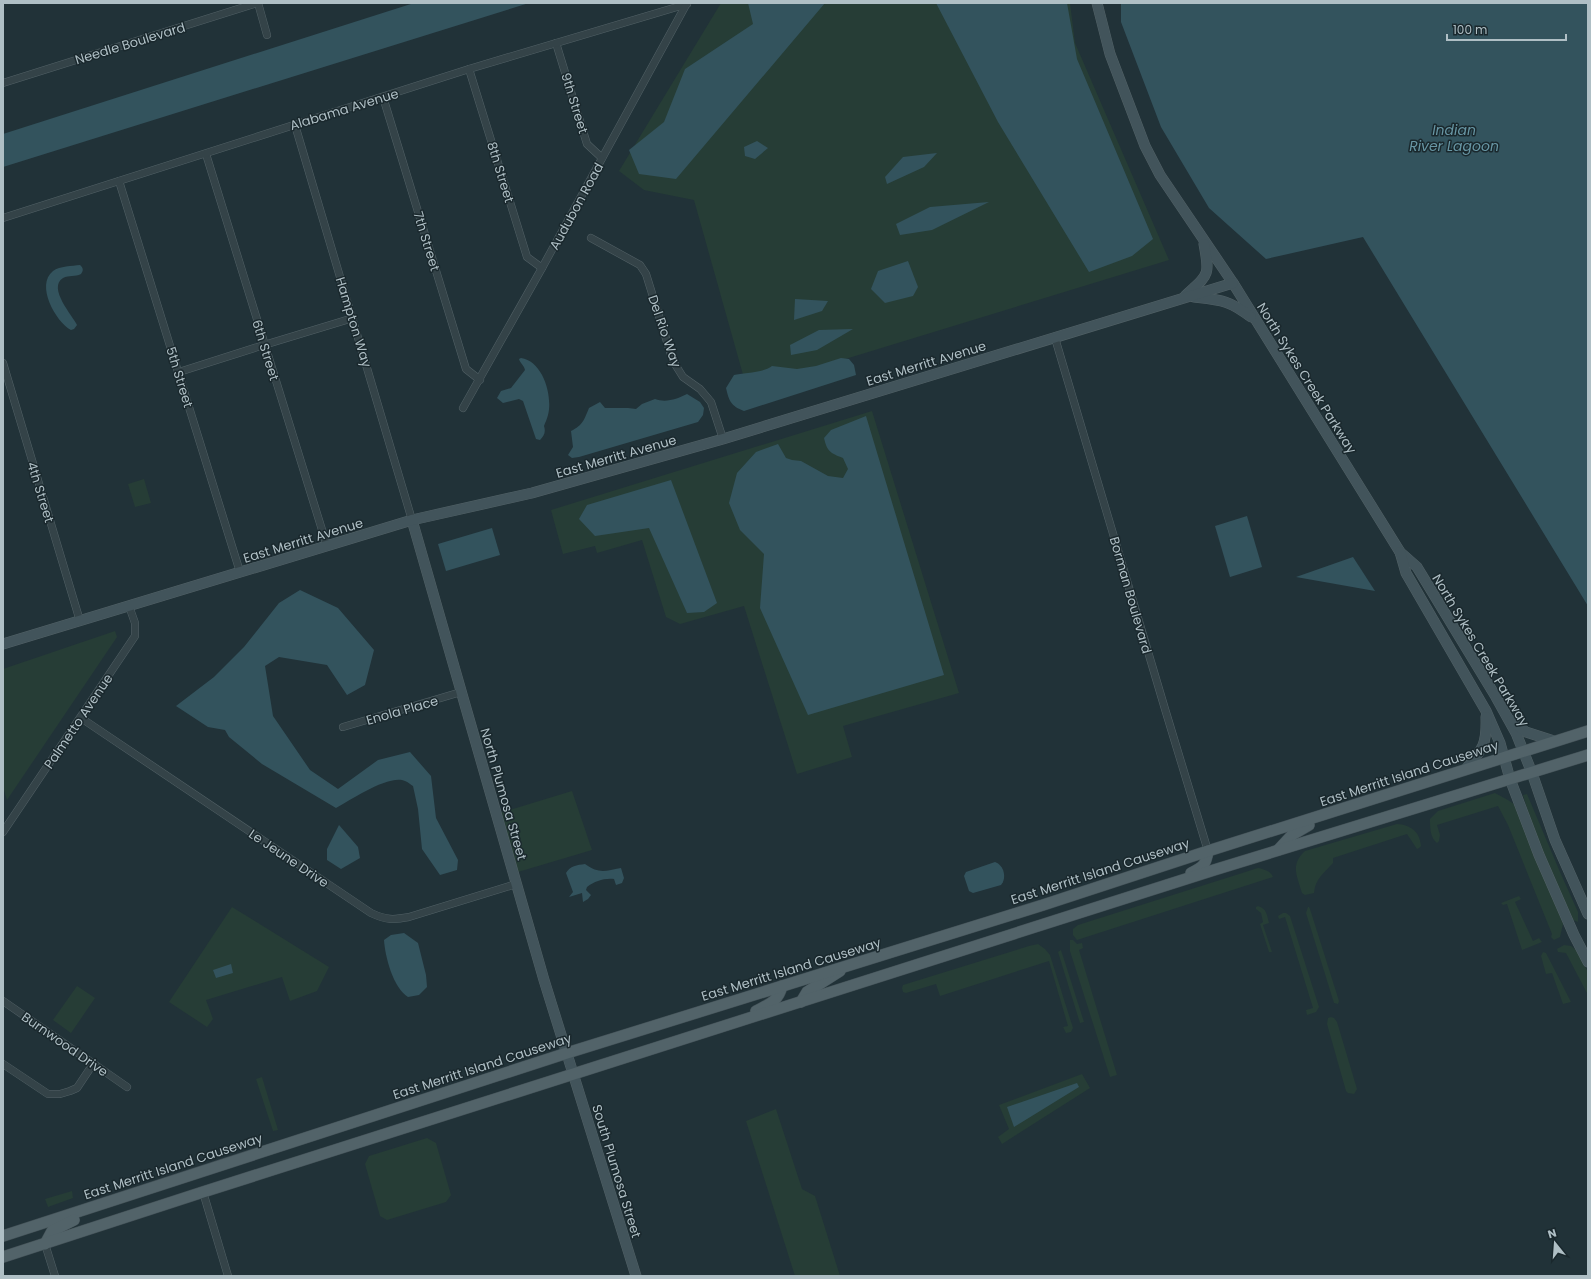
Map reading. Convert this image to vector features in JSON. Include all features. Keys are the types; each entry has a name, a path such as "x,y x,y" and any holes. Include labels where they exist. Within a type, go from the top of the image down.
{"main road":[{"name":"East Merritt Island Causeway","path":"3,1236 567,1053 1054,902 1208,851 1588,731"},
{"path":"3,1257 1165,886 1588,755"},
{"path":"1277,851 1292,835 1303,827 1347,808"},
{"path":"1165,886 1202,868 1206,861 1208,851"},
{"path":"801,1002 807,992 847,966"},
{"path":"732,1024 771,1003 779,996 782,986"},
{"path":"45,1244 52,1231 61,1225 73,1221 87,1209"}],"street":[{"path":"258,3 267,35"},
{"name":"Needle Boulevard","path":"3,83 258,3"},
{"name":"Alabama Avenue","path":"3,218 470,69 687,3"},
{"name":"Audubon Road","path":"463,408 542,268 687,3"},
{"name":"North Sykes Creek Parkway","path":"1097,3 1110,54 1145,146 1160,174 1233,283 1400,552 1417,567 1509,719 1532,773 1555,840 1588,914"},
{"name":"9th Street","path":"556,43 587,144 602,158"},
{"name":"8th Street","path":"470,69 526,257 542,268"},
{"name":"7th Street","path":"384,97 466,370 480,380"},
{"name":"Hampton Way","path":"294,125 353,318 412,520"},
{"name":"6th Street","path":"206,154 327,546"},
{"name":"5th Street","path":"119,181 240,572"},
{"name":"Del Rio Way","path":"591,238 640,265 646,274 673,361 683,377 700,389 711,402 723,439"},
{"path":"1186,297 1205,278 1207,272 1208,265 1203,240"},
{"name":"East Merritt Avenue","path":"3,644 412,520 532,493 723,439 1233,283"},
{"path":"1186,297 1226,301 1238,306 1256,321"},
{"path":"178,372 353,318"},
{"name":"Borman Boulevard","path":"1055,338 1208,851"},
{"name":"4th Street","path":"3,363 80,621"},
{"name":"North Plumosa Street","path":"412,520 544,980 574,1074"},
{"path":"1400,552 1406,573 1486,711 1500,743 1510,779 1556,896 1588,962"},
{"name":"Palmetto Avenue","path":"3,832 135,636 136,623 130,606"},
{"name":"Enola Place","path":"343,727 461,692"},
{"path":"1465,770 1484,746 1487,733 1486,711"},
{"name":"Le Jeune Drive","path":"81,718 371,913 382,918 394,920 409,917 516,884"},
{"path":"1509,719 1526,732 1554,742"},
{"name":"Burnwood Drive","path":"3,1001 127,1087"},
{"path":"3,1064 48,1094 60,1094 77,1088 93,1064"},
{"name":"South Plumosa Street","path":"574,1074 636,1276"},
{"path":"203,1192 228,1276"},
{"path":"45,1244 55,1276"}],"green space":[{"path":"721,3 1070,3 1075,43 1169,260 747,389 694,200 644,190 619,171"},
{"path":"872,411 959,693 843,726 852,757 797,774 744,606 680,624 666,617 642,540 597,553 595,546 563,554 551,510"},
{"path":"144,479 151,503 135,507 128,484"},
{"path":"115,631 117,637 7,800 3,787 3,669"},
{"path":"572,791 592,850 518,872 500,813"},
{"path":"1495,793 1514,804 1562,921 1563,924 1560,937 1554,940 1551,937 1552,934 1508,825 1498,806 1437,825 1440,835 1437,843 1432,835 1430,829 1430,819 1438,811"},
{"path":"1527,794 1578,912 1578,922 1573,920 1539,843 1523,795"},
{"path":"1397,824 1410,827 1414,830 1419,836 1421,846 1419,848 1417,849 1407,834 1333,858 1333,863 1318,880 1314,893 1305,895 1302,893 1296,866 1300,856 1305,851"},
{"path":"1258,868 1269,872 1273,877 1077,940 1073,935 1073,929 1078,925"},
{"path":"1519,896 1521,899 1515,902 1533,941 1539,938 1542,942 1522,950 1507,904 1503,905 1501,903"},
{"path":"1258,906 1265,911 1267,915 1269,923 1263,925 1272,952 1269,952 1260,924 1263,922 1261,913 1256,909"},
{"path":"232,907 329,967 317,991 290,1001 282,977 206,1000 213,1019 207,1027 169,1002"},
{"path":"1308,907 1310,909 1339,1001 1338,1004 1334,1003 1306,913"},
{"path":"1283,913 1290,916 1319,1007 1316,1012 1307,1015 1306,1010 1313,1008 1285,917 1279,919 1278,916"},
{"path":"1070,940 1073,940 1077,944 1082,943 1083,948 1079,950 1117,1075 1110,1077 1070,951"},
{"path":"1038,944 1050,955 1073,1028 1071,1032 1066,1033 1063,1027 1068,1026 1049,961 940,996 936,984 906,993 903,992 903,985"},
{"path":"1564,945 1571,946 1576,950 1588,972 1588,995 1566,953 1558,952 1557,949"},
{"path":"1061,950 1084,1022 1080,1023 1058,952"},
{"path":"1543,952 1546,953 1571,1002 1563,1004 1552,973 1546,974 1541,956"},
{"path":"77,986 95,998 71,1033 53,1020"},
{"path":"1331,1017 1337,1022 1357,1089 1354,1094 1346,1091 1327,1024 1328,1018"},
{"path":"1082,1074 1090,1088 1002,1144 998,1137 1009,1129 999,1105"},
{"path":"262,1077 278,1130 273,1131 256,1079"},
{"path":"776,1109 802,1189 815,1196 840,1276 795,1276 746,1121"},
{"path":"427,1138 436,1143 451,1195 446,1202 387,1220 380,1216 365,1164 369,1156"},
{"path":"72,1191 73,1198 48,1207 45,1199"}],"water":[{"path":"414,3 529,3 3,167 3,134"},
{"path":"748,3 825,3 676,179 639,174 629,150 664,122 685,69 753,24"},
{"path":"936,3 1067,3 1077,59 1153,239 1132,256 1089,272 998,122"},
{"name":"Indian River Lagoon","path":"1121,3 1588,3 1588,606 1363,237 1266,259 1209,208 1161,127 1121,22"},
{"path":"757,141 768,148 755,159 745,156 744,147"},
{"path":"937,153 924,167 887,184 885,177 903,157"},
{"path":"989,202 932,230 900,235 896,224 930,207"},
{"path":"908,261 918,287 913,296 885,303 871,289 878,271"},
{"path":"80,265 83,269 81,274 63,278 59,283 58,288 62,302 77,325 71,330 65,326 54,312 47,294 46,285 48,277 56,269"},
{"path":"795,299 828,301 822,311 794,320"},
{"path":"853,329 817,350 791,355 790,345 819,330"},
{"path":"521,358 529,361 535,366 541,372 545,380 549,398 549,407 544,426 544,434 540,440 536,439 523,401 519,399 503,403 497,398 501,391 511,388 525,370 519,359"},
{"path":"841,358 849,359 854,365 856,375 744,411 733,405 728,396 726,388 734,375 760,371 772,366 797,369 816,366"},
{"path":"687,394 700,402 704,408 703,415 698,422 579,457 572,458 568,455 573,447 571,431 583,422 589,408 600,402 605,408 636,409 642,404 655,399 663,401 671,400"},
{"path":"866,416 944,675 808,715 760,608 764,554 740,530 729,503 737,473 756,452 778,444 786,458 801,461 828,476 843,478 848,469 843,458 830,451 826,446 824,438 831,430"},
{"path":"671,480 717,603 704,612 687,613 649,528 595,536 579,519 587,505"},
{"path":"1247,516 1262,567 1230,577 1215,526"},
{"path":"492,528 500,555 446,571 438,544"},
{"path":"1353,557 1375,591 1296,577"},
{"path":"300,590 338,608 374,650 365,685 347,695 327,665 279,657 265,666 273,716 310,770 338,789 378,760 410,752 431,776 436,818 458,860 457,870 440,875 422,849 418,809 413,786 407,782 398,780 380,784 336,808 262,764 229,737 225,730 208,727 176,706 214,677 244,647 279,603"},
{"path":"339,825 358,847 360,858 341,869 327,860 327,849"},
{"path":"995,862 1001,866 1004,872 1004,879 1001,885 973,893 969,891 964,876 966,872"},
{"path":"585,864 602,871 621,868 624,878 622,883 616,885 614,879 600,880 587,887 586,890 591,895 583,902 582,893 569,897 573,892 566,873 572,867"},
{"path":"404,933 418,943 426,975 427,987 419,995 408,997 398,987 394,979 388,963 384,940 391,935"},
{"path":"231,964 233,973 216,978 213,970"},
{"path":"1077,1083 1079,1087 1014,1127 1007,1107"}]}
